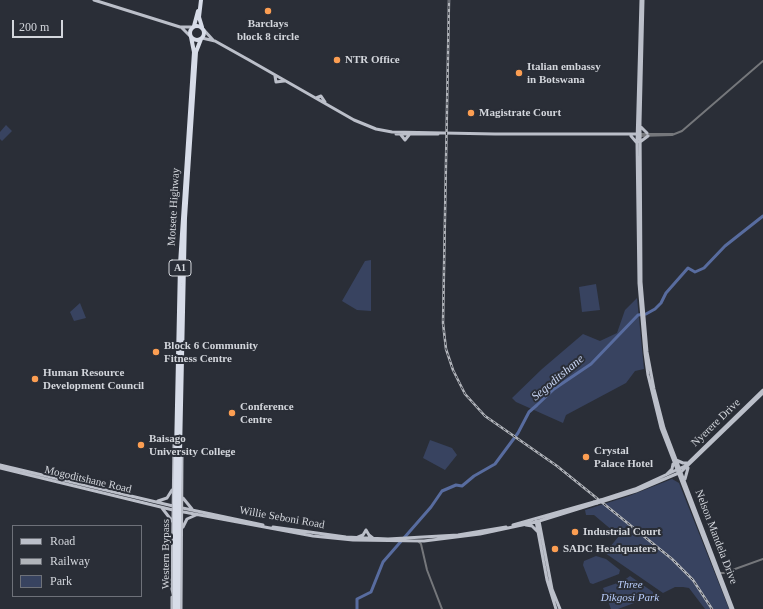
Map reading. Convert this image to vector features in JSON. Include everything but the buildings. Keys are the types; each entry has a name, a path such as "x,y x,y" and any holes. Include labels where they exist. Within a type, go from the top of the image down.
{"highway":[{"name":"A1","path":"191,37 189,32 193,26 199,0"},
{"name":"A1","path":"199,0 200,17 204,33 201,38"},
{"path":"193,26 203,28"},
{"path":"191,37 197,40 201,38"},
{"name":"Motsete Highway","path":"177,499 177,411 182,227 194,47 191,37"},
{"name":"Motsete Highway","path":"177,499 180,436 185,218 196,52 201,38"},
{"name":"Western Bypass","path":"176,609 177,499"}],"main road":[{"path":"94,0 180,27 193,26"},
{"path":"638,135 640,123 642,0"},
{"path":"638,135 637,128 642,0"},
{"path":"180,27 191,37"},
{"path":"203,28 215,41"},
{"path":"201,38 215,41 316,98 322,96 326,104 359,124 376,129 392,132 466,134 638,135"},
{"path":"249,60 359,124 377,131 410,135 466,134"},
{"path":"630,135 638,143 647,135 642,129 640,123"},
{"path":"630,135 637,128"},
{"name":"Nelson Mandela Drive","path":"638,135 641,300 648,375 661,428 732,609"},
{"name":"Nyerere Drive","path":"689,464 763,390"},
{"name":"Nyerere Drive","path":"679,471 689,464 763,393"},
{"path":"176,609 172,589 176,520 173,508 173,486 177,411"},
{"path":"176,609 182,533 180,436"},
{"path":"675,461 689,464 682,481 674,476 666,477 675,461"},
{"name":"Mogoditshane Road","path":"0,465 156,501 173,508"},
{"name":"Mogoditshane Road","path":"0,468 161,507 173,508"},
{"path":"411,540 430,540 480,534 523,525 636,491 679,471"},
{"path":"39,482 46,479"},
{"name":"Nelson Mandela Drive","path":"682,481 720,574 732,609"},
{"path":"156,501 167,498 173,486"},
{"path":"182,494 186,504 195,511"},
{"path":"388,540 411,540 465,534 547,519 596,502"},
{"path":"161,507 176,520"},
{"name":"Willie Seboni Road","path":"173,508 200,515 313,536 388,540"},
{"name":"Willie Seboni Road","path":"182,510 195,511 312,534 388,540"},
{"path":"182,533 186,519 200,515"},
{"path":"547,519 542,523 539,531 552,590 560,609"},
{"path":"537,520 549,590 556,609"},
{"path":"523,525 532,526 539,531"},
{"path":"354,538 363,535 366,530 370,536 375,539"}],"street":[{"path":"638,135 674,134 684,129 763,61"},
{"path":"423,547 425,542 430,540"},
{"path":"417,541 423,547 427,570 442,609"},
{"path":"720,574 763,559"}],"green space":[{"path":"6,125 12,131 2,141 0,139 0,132"},
{"path":"371,260 371,311 357,310 342,301 365,261"},
{"path":"596,284 600,310 582,312 579,287"},
{"path":"637,298 644,369 635,371 626,383 566,415 563,423 516,402 512,398 542,369 583,334 600,341 617,333 625,310"},
{"path":"80,303 86,318 74,321 70,312"},
{"path":"430,440 452,448 457,455 445,470 423,458"},
{"path":"672,479 679,483 729,609 705,609 689,588 675,587 663,593 605,553 619,536 594,515 586,515 585,510 629,496"},
{"path":"596,556 606,559 620,570 619,574 593,584 590,583 583,565 584,561"},
{"name":"Three Dikgosi Park","path":"630,576 653,592 653,596 618,609 611,609 603,588 623,581"}],"waterway":[{"name":"Segoditshane","path":"357,609 357,599 371,592 383,562 431,507 442,491 456,485 462,486 474,476 495,464 518,433 529,412 554,389 591,364 638,315 646,314 655,309 661,303 666,293 688,268 695,272 704,268 725,246 763,216"}],"railway":[{"path":"449,0 443,323 446,349 453,370 465,394 485,416 557,466 672,559 693,580 712,609"}],"place":[{"name":"Barclays block 8 circle","path":"268,11"},
{"name":"NTR Office","path":"337,60"},
{"name":"Italian embassy in Botswana","path":"519,73"},
{"name":"Magistrate Court","path":"471,113"},
{"name":"Block 6 Community Fitness Centre","path":"156,352"},
{"name":"Human Resource Development Council","path":"35,379"},
{"name":"Conference Centre","path":"232,413"},
{"name":"Baisago University College","path":"141,445"},
{"name":"Crystal Palace Hotel","path":"586,457"},
{"name":"Industrial Court","path":"575,532"},
{"name":"SADC Headquaters","path":"555,549"}]}
